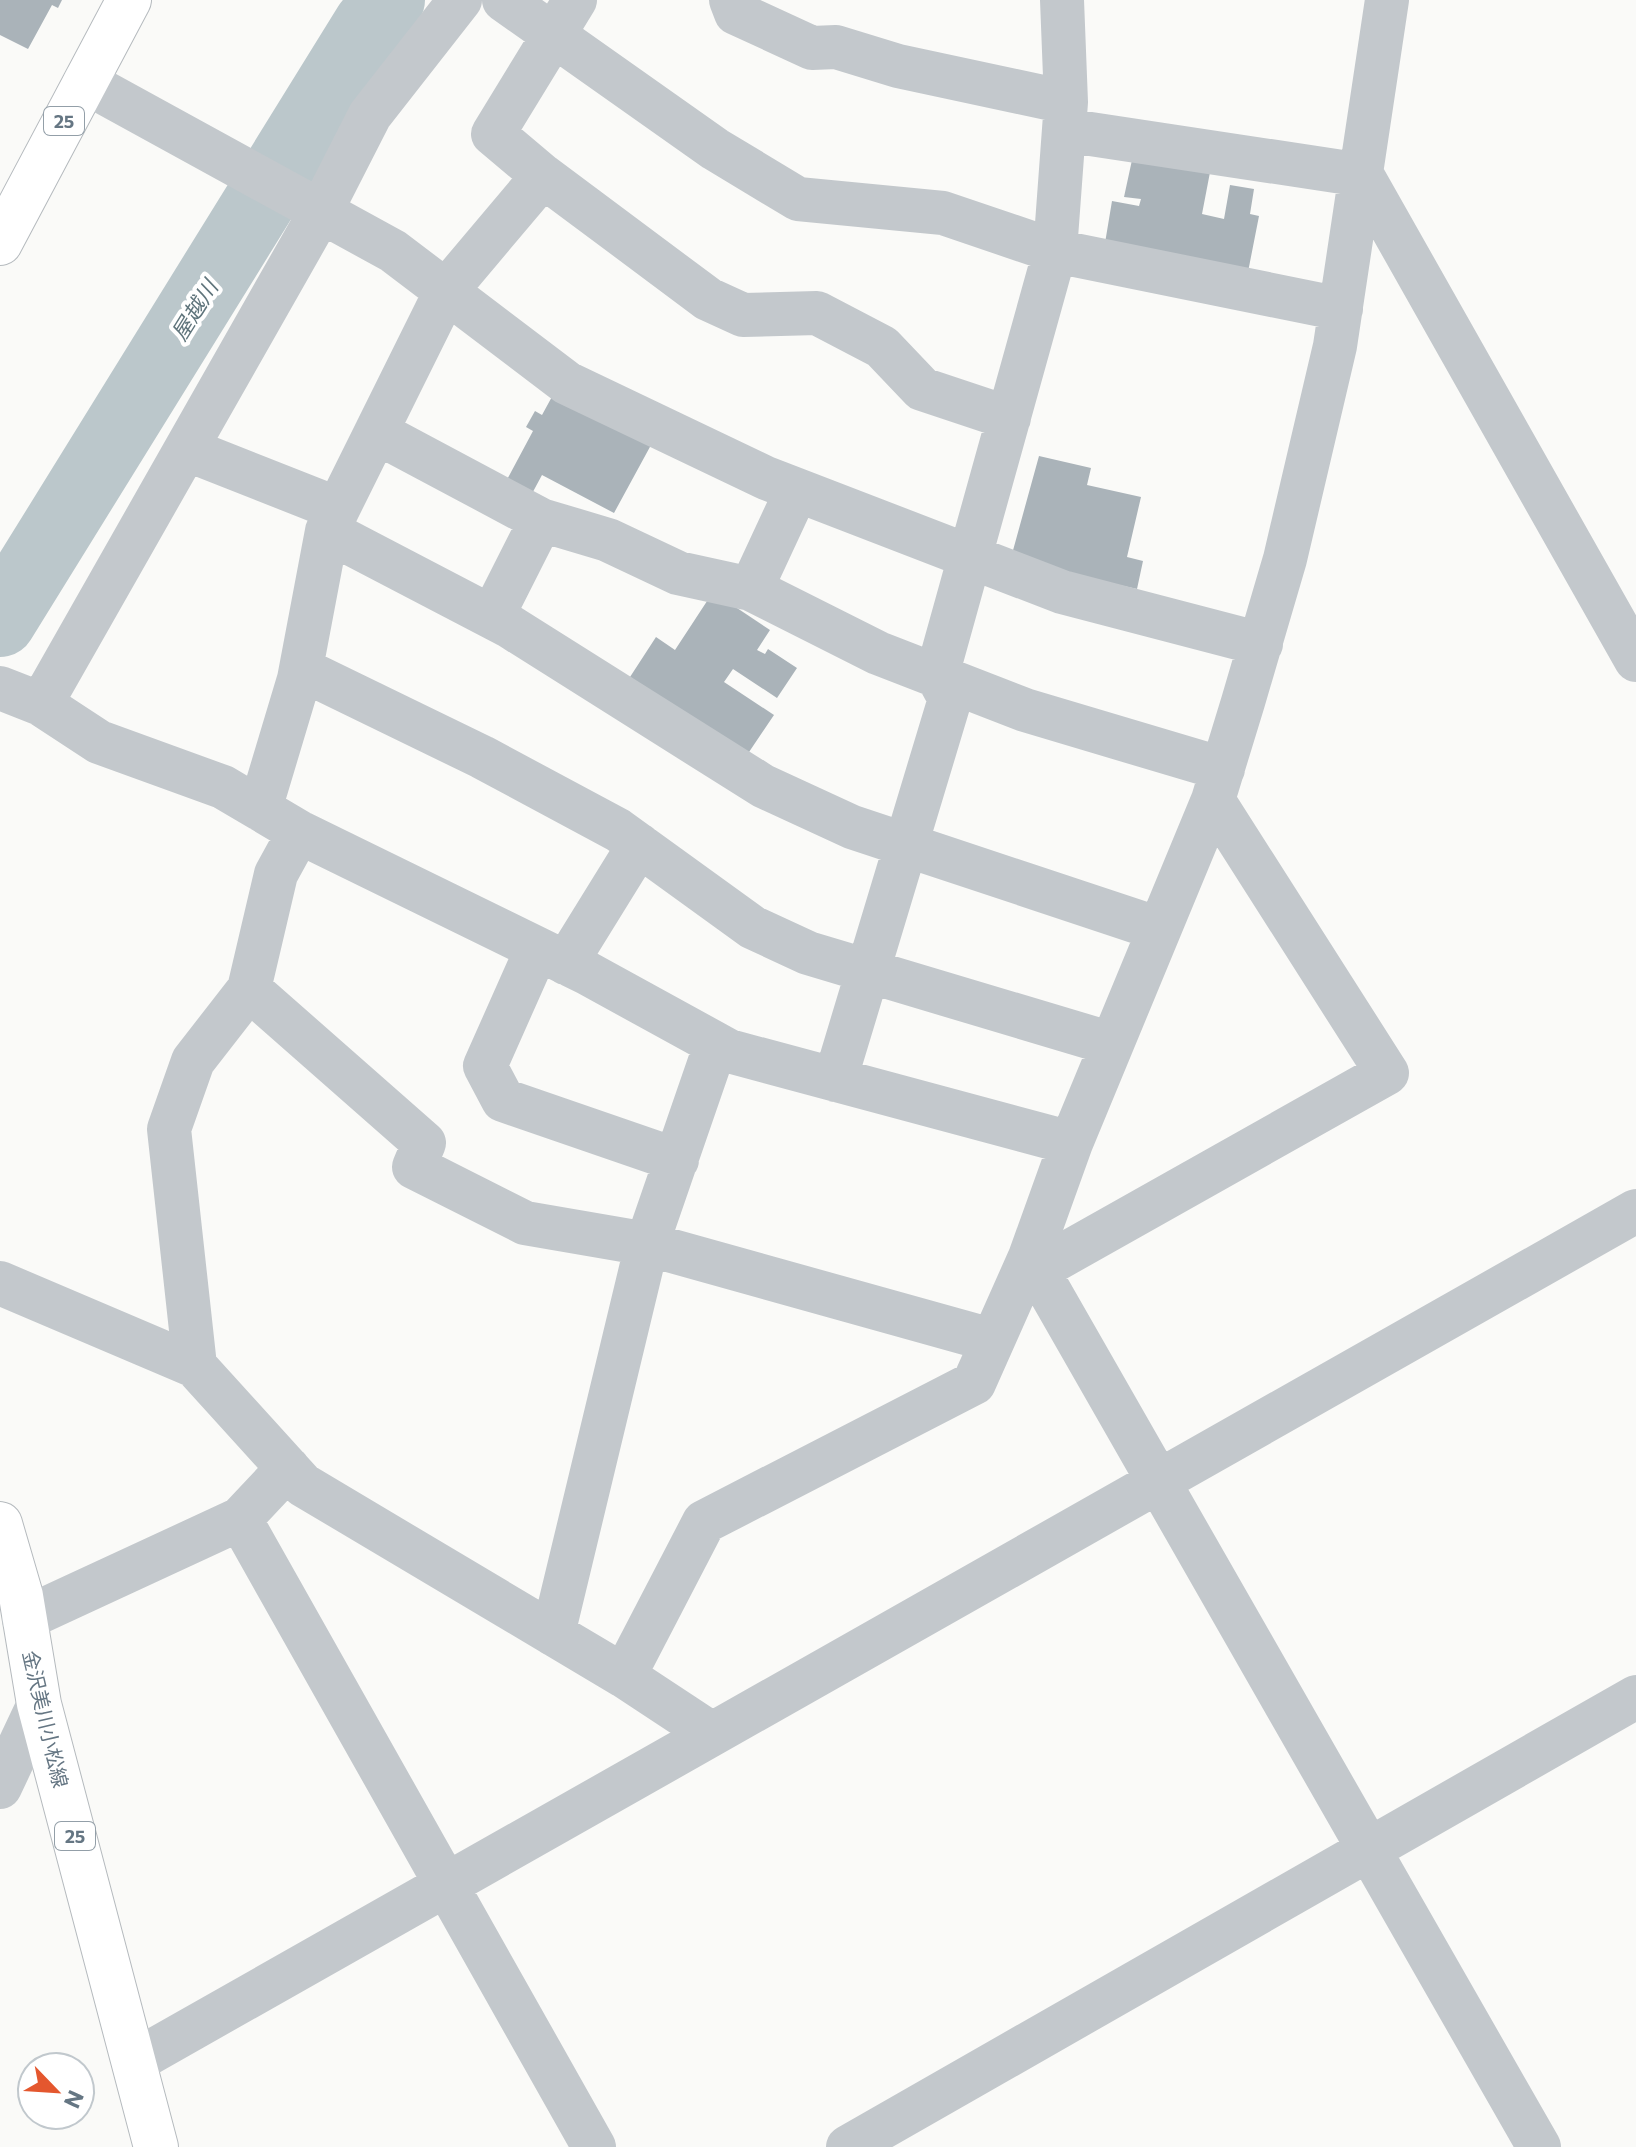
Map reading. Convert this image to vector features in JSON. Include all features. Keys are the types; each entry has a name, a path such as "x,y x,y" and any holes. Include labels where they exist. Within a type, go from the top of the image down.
{"main road":[{"name":"25","path":"0,243 129,0"},
{"name":"金沢美川小松線","path":"0,1524 24,1619 39,1704 156,2147"}],"street":[{"path":"460,0 370,115 311,208 186,449 22,696 99,742 223,787 299,832 551,956 716,1044 835,1080 1071,1143"},
{"path":"504,0 565,17 715,149 798,199 943,213 1055,251 1341,309"},
{"path":"731,0 736,13 812,48 836,47 1065,116 1362,175 1636,660"},
{"path":"835,1080 950,699 937,675 1055,251 1065,116 1062,0"},
{"path":"624,1676 704,1522 974,1383 991,1340 1034,1264 1071,1143 1218,784 1285,559 1341,309 1387,0"},
{"path":"565,17 493,134 543,176 708,299 743,315 817,313 882,347 922,389 1009,418"},
{"path":"85,82 393,251 567,383 797,490 1062,592 1261,644"},
{"path":"260,809 301,669 333,520 446,291 543,176"},
{"path":"376,432 541,520 608,540 678,573 751,589 878,653 1218,784 1387,1073 1034,1264"},
{"path":"186,449 333,520 763,786 852,827 1159,929"},
{"path":"751,589 797,490"},
{"path":"492,617 541,520"},
{"path":"301,669 482,757 618,830 752,927 808,953 1112,1044"},
{"path":"195,1366 169,1129 193,1061 249,989 276,874 299,832"},
{"path":"639,845 551,956 485,1066 503,1100 677,1160"},
{"path":"249,989 424,1143 414,1167 525,1223 647,1244 991,1340"},
{"path":"553,1634 647,1244 716,1044"},
{"path":"135,2061 1636,1211"},
{"path":"1034,1264 1539,2147"},
{"path":"0,1283 195,1366 303,1485 624,1676 712,1734"},
{"path":"24,1619 240,1519 288,1468"},
{"path":"240,1519 594,2147"},
{"path":"848,2147 1636,1697"},
{"path":"0,1787 39,1704"}],"building":[{"path":"0,0 62,0 58,8 52,5 28,49 0,35"},
{"path":"1132,160 1211,167 1202,214 1224,219 1230,185 1254,189 1250,214 1259,216 1248,272 1105,243 1112,201 1139,206 1141,199 1124,197"},
{"path":"554,393 651,445 614,513 542,475 528,501 503,487 533,431 526,427 535,411 542,415"},
{"path":"1039,456 1091,468 1087,485 1141,497 1127,557 1143,561 1137,589 1017,562 1012,554"},
{"path":"713,592 770,630 757,650 765,654 768,649 797,668 777,698 733,669 724,682 774,715 747,755 630,677 656,637 675,650"}],"waterway":[{"name":"屋越川","path":"0,621 369,25 389,0"}]}
